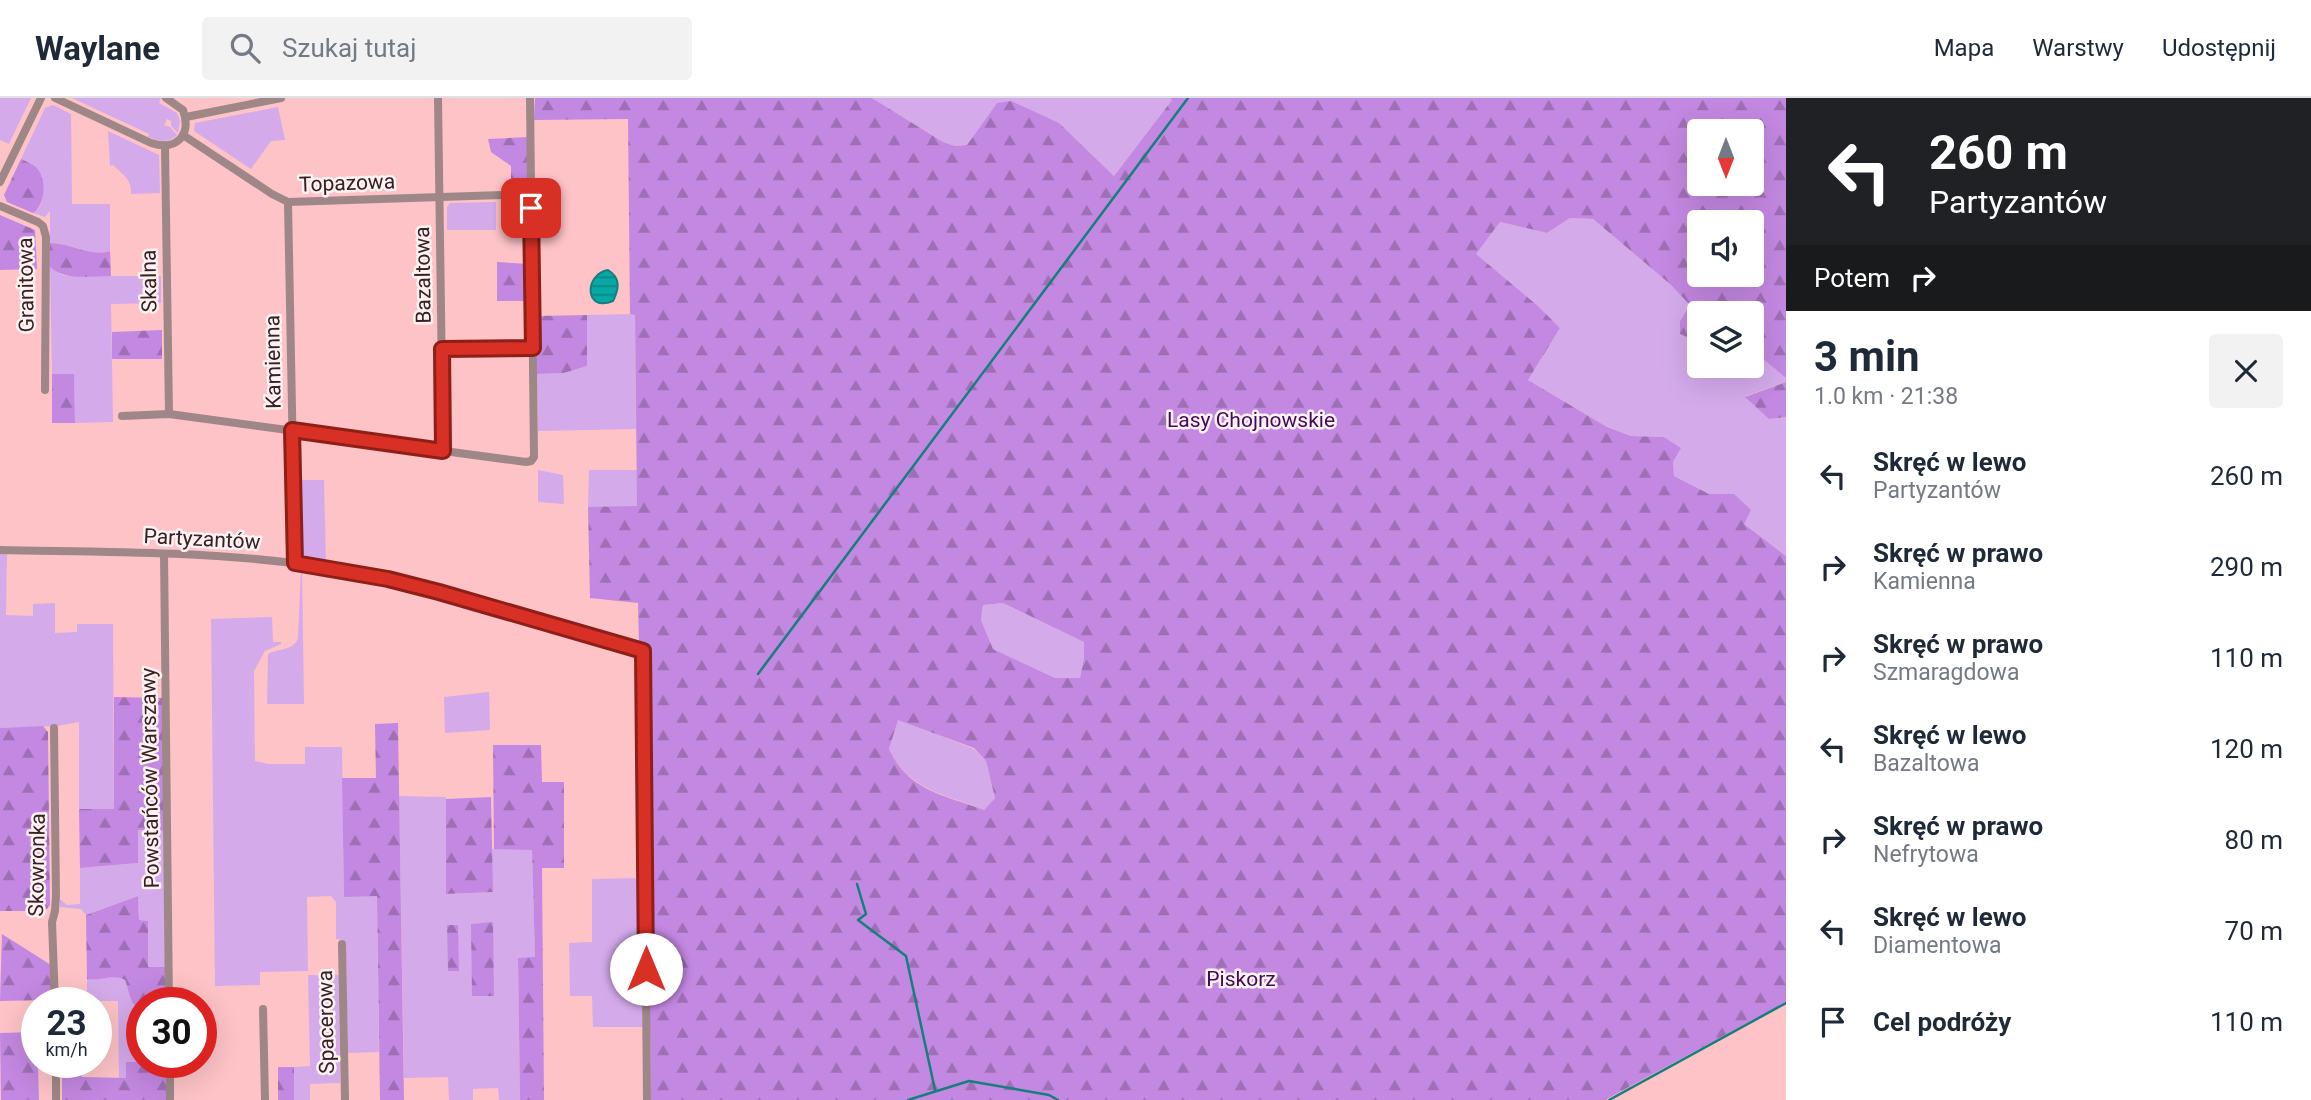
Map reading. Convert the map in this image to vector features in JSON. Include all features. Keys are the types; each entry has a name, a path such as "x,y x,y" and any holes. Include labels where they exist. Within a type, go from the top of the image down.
{"street":[{"path":"0,182 41,98"},
{"path":"55,98 165,147 175,144 186,127 183,110 176,100 166,98"},
{"path":"186,117 281,98"},
{"name":"Bazaltowa","path":"438,98 443,451"},
{"path":"122,416 169,414 531,461 534,457 530,98"},
{"name":"Topazowa","path":"183,135 288,202 531,194"},
{"name":"Skalna","path":"165,147 169,414"},
{"name":"Kamienna","path":"288,202 295,563"},
{"name":"Granitowa","path":"0,206 38,222 43,226 46,237 45,390"},
{"path":"442,349 533,348"},
{"name":"Partyzantów","path":"0,550 164,554 295,563 388,579 643,651 647,1100"},
{"name":"Powstańców Warszawy","path":"164,554 169,987"},
{"name":"Skowronka","path":"54,728 56,895 52,922 54,987"},
{"name":"Spacerowa","path":"342,944 345,1100"},
{"path":"263,1009 265,1100"},
{"path":"56,1078 56,1100"},
{"path":"170,1078 170,1100"}],"shaded area":[{"path":"0,98 31,98 9,144 0,140"},
{"path":"72,98 161,98 159,103 177,113 180,121 178,133 167,119 164,125 177,135 174,138 167,141 148,137 149,134"},
{"path":"872,98 1172,100 1114,176 1059,123 997,103 967,145 955,146 943,142"},
{"path":"53,105 71,114 72,204 110,204 110,251 95,252 50,243 50,211 45,217 33,213 41,203 43,182 21,159 45,108"},
{"path":"278,107 285,140 271,141 251,169 194,131 195,123"},
{"path":"108,131 159,155 160,193 131,194 126,178 113,165 110,166"},
{"path":"496,202 496,230 447,230 447,207 450,203"},
{"path":"1570,218 1593,219 1687,301 1687,311 1680,321 1680,333 1687,336 1687,378 1764,378 1764,360 1786,378 1786,382 1746,396 1769,419 1786,417 1786,556 1744,524 1734,494 1709,494 1674,476 1673,462 1680,448 1664,437 1631,436 1607,427 1528,380 1560,328 1538,306 1475,254 1500,222 1547,233"},
{"path":"50,267 62,275 70,276 161,276 161,303 111,304 113,422 75,423 74,375 52,374"},
{"path":"635,314 636,429 538,431 537,374 564,373 587,366 587,315"},
{"path":"538,470 563,475 564,504 538,502"},
{"path":"589,470 637,470 637,507 588,507"},
{"path":"301,480 324,480 326,564 308,561 302,554"},
{"path":"0,554 7,554 6,615 33,616 33,604 55,603 55,633 77,632 77,624 113,624 114,809 79,809 79,722 57,726 0,728"},
{"path":"301,570 304,704 267,704 268,654 290,647 298,638"},
{"path":"1003,603 1084,642 1080,678 1055,678 993,649 981,620 983,605"},
{"path":"272,617 273,642 281,644 265,651 254,671 255,761 268,764 305,764 305,747 342,747 344,896 377,896 379,1052 348,1053 346,957 344,940 336,939 336,902 331,896 307,897 308,971 260,972 260,985 215,986 211,619"},
{"path":"489,692 490,730 445,733 444,697"},
{"path":"898,719 974,749 986,761 995,798 984,810 929,789 907,774 889,749"},
{"path":"399,796 446,797 447,894 492,892 492,849 532,849 535,958 518,958 520,1100 499,1100 498,1088 473,1089 473,1100 449,1100 448,1077 404,1078","holes":["493,923 493,996 472,996 472,924"]},
{"path":"138,830 166,831 166,967 148,968 148,921 139,920 138,896 86,915 81,909 60,907 60,899 67,905 80,904 80,868 138,863"},
{"path":"642,878 644,1027 593,1027 592,996 570,996 569,943 592,942 592,879"},
{"path":"308,975 339,975 340,1083 310,1084 310,1100 294,1100 294,1067 310,1066"},
{"path":"116,976 125,980 128,987 126,1078 119,1079 118,1001 112,1001 112,987 87,987 87,979"}],"green space":[{"name":"Lasy Chojnowskie","path":"535,98 872,98 943,142 955,146 967,145 997,103 1011,101 1059,123 1114,176 1172,100 1170,98 1786,98 1786,378 1764,360 1764,301 1687,302 1670,284 1593,219 1570,218 1547,233 1500,222 1476,254 1560,328 1528,380 1607,427 1631,436 1664,437 1681,448 1673,462 1674,476 1709,494 1734,494 1751,510 1744,524 1786,556 1786,1002 1605,1100 651,1100 645,646 639,644 638,603 590,598 588,507 637,506 635,315 630,314 628,119 534,120","holes":["1003,603 1084,642 1080,678 1055,678 993,649 981,620 983,605","898,720 974,748 986,761 995,798 984,810 929,790 907,775 889,749"]},
{"path":"528,137 528,181 520,190 511,190 511,166 491,152 488,139"},
{"path":"21,159 36,167 42,178 43,198 33,213 7,202 4,195"},
{"path":"0,215 35,230 37,269 0,270"},
{"path":"50,243 94,252 110,251 111,276 79,277 56,271 50,267"},
{"path":"497,262 529,264 529,301 497,301"},
{"name":"Lasy Chojnowskie","path":"1687,310 1687,337 1680,334 1680,321"},
{"path":"587,315 587,366 564,373 537,374 537,316"},
{"path":"162,330 162,359 112,359 112,332"},
{"path":"52,374 74,374 75,423 52,423"},
{"path":"1786,382 1786,417 1769,419 1745,397"},
{"path":"114,697 163,698 166,831 138,830 138,863 80,868 79,809 114,809"},
{"path":"398,723 404,1100 380,1100 377,896 344,897 342,778 376,778 375,724"},
{"path":"43,726 48,732 50,905 45,911 0,911 0,728"},
{"path":"493,745 541,745 542,782 564,782 564,868 542,868 544,1100 520,1100 518,958 535,957 532,850 494,849"},
{"path":"491,797 493,892 446,894 446,799"},
{"path":"138,896 139,920 148,921 148,967 166,967 167,987 127,987 125,980 116,977 87,979 86,915"},
{"path":"493,922 494,996 472,996 471,924"},
{"path":"447,925 458,925 459,971 448,971"},
{"path":"2,934 51,965 51,987 21,987 21,1001 0,1001"},
{"path":"21,1032 21,1078 38,1078 39,1100 1,1100 0,1033"},
{"path":"278,1067 294,1067 294,1100 278,1100"},
{"path":"62,1078 167,1078 167,1100 62,1100"}],"water":[{"path":"608,270 617,280 615,297 613,301 597,302 592,298 591,285 600,273"}],"waterway":[{"path":"758,674 1188,98"},
{"path":"857,884 866,914 858,920 906,956 935,1090"},
{"path":"1609,1100 1786,1003"},
{"path":"908,1100 969,1081 1049,1095 1058,1100"}],"route":[{"path":"531,208 533,348 442,349 443,451 292,430 295,563 388,579 643,651 646,969"}],"park label":[{"name":"Piskorz","path":"1241,979"}]}
